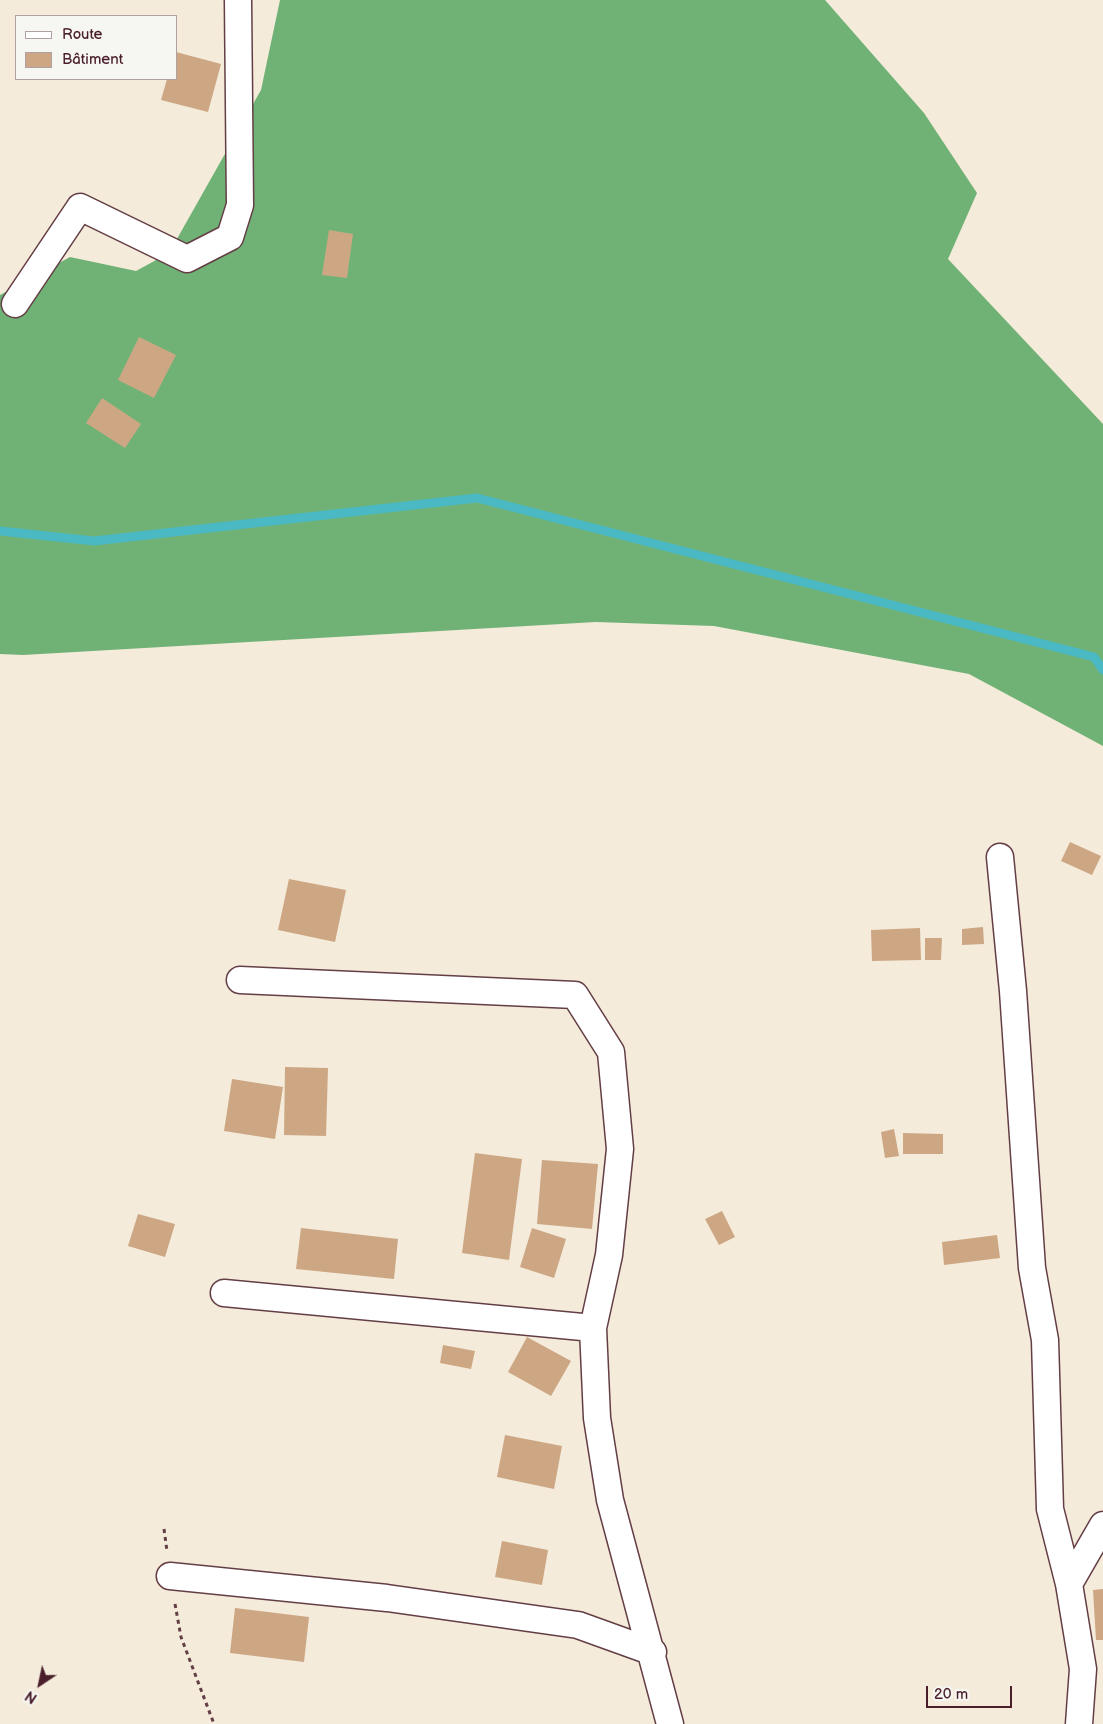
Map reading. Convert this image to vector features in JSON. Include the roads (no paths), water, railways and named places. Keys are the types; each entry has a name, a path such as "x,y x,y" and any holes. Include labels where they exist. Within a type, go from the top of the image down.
{"street":[{"path":"15,304 80,207 187,259 230,238 240,205 238,0"},
{"path":"1000,856 1013,991 1032,1268 1045,1340 1050,1509 1069,1584 1083,1669 1079,1724"},
{"path":"240,980 575,995 611,1052 620,1149 609,1256 593,1328 597,1418 610,1500 653,1652 670,1724"},
{"path":"224,1293 593,1328"},
{"path":"1069,1584 1103,1526"},
{"path":"170,1576 387,1598 578,1625 653,1652"}],"waterway":[{"path":"0,531 94,541 477,498 1094,657 1103,670"}]}
